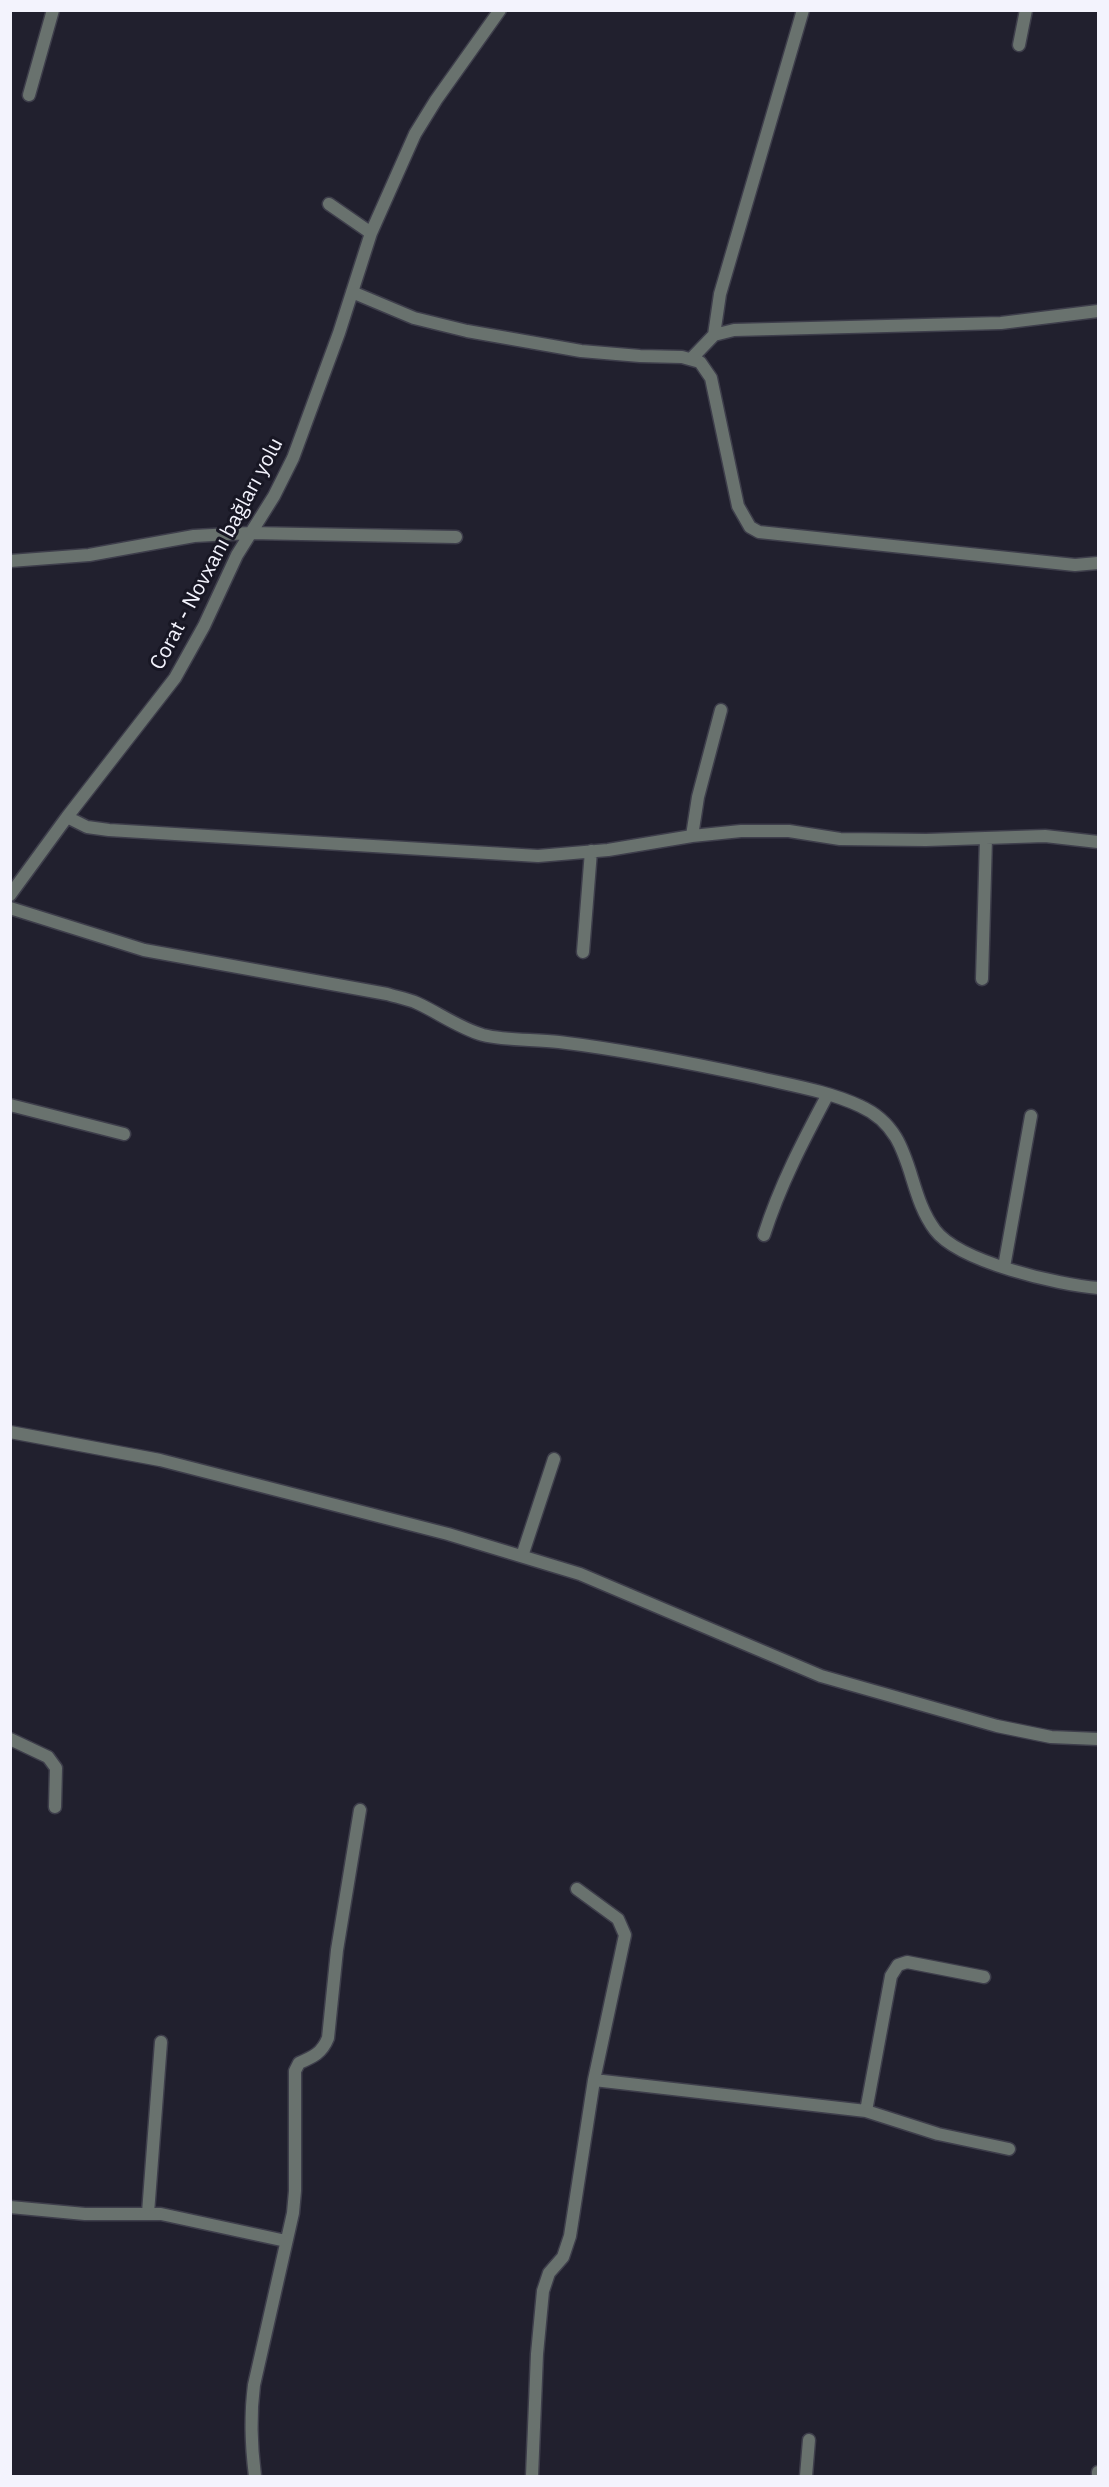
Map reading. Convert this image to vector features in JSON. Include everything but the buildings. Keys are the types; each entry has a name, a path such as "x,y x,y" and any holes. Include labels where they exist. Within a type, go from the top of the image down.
{"street":[{"path":"29,95 53,10"},
{"name":"Corat - Novxanı bağları yolu","path":"10,895 67,817 175,678 189,656 237,555 283,480 293,458 352,292 370,233 415,134 436,100 500,10"},
{"path":"692,359 714,334 720,294 803,10"},
{"path":"1019,45 1026,10"},
{"path":"329,204 370,233"},
{"path":"352,292 414,318 466,332 581,351 692,359 700,362 711,378 738,506 750,527 759,532 1075,566 1098,562"},
{"path":"714,334 755,328 1001,323 1098,310"},
{"path":"10,561 89,555 194,536 250,533 456,537"},
{"path":"692,836 698,798 721,710"},
{"path":"67,817 87,826 109,830 538,856 741,831 789,831 840,839 1045,836 1098,842"},
{"path":"982,979 986,838"},
{"path":"583,952 591,851"},
{"path":"10,908 144,950 387,994 417,1003 484,1035 560,1042 706,1066 828,1095 862,1106 891,1129 900,1142 925,1214 936,1231 953,1247 1031,1276 1075,1286 1098,1288"},
{"path":"764,1235 775,1201 792,1162 828,1095"},
{"path":"10,1105 124,1134"},
{"path":"1004,1267 1031,1116"},
{"path":"10,1432 172,1462 317,1499 522,1556 590,1578 821,1676 997,1726 1051,1737 1098,1740"},
{"path":"522,1556 554,1459"},
{"path":"10,1740 48,1757 56,1768 56,1807"},
{"path":"255,2476 250,2412 293,2213 295,2071 299,2063 317,2055 324,2049 328,2038 345,1897 360,1810"},
{"path":"532,2476 537,2354 543,2291 549,2272 563,2257 570,2236 594,2080 625,1935 618,1919 578,1888"},
{"path":"866,2111 891,1976 898,1965 907,1962 984,1977"},
{"path":"148,2213 161,2042"},
{"path":"594,2080 866,2111 938,2134 1009,2150"},
{"path":"10,2207 85,2214 148,2213 286,2241"},
{"path":"806,2476 809,2440"}]}
